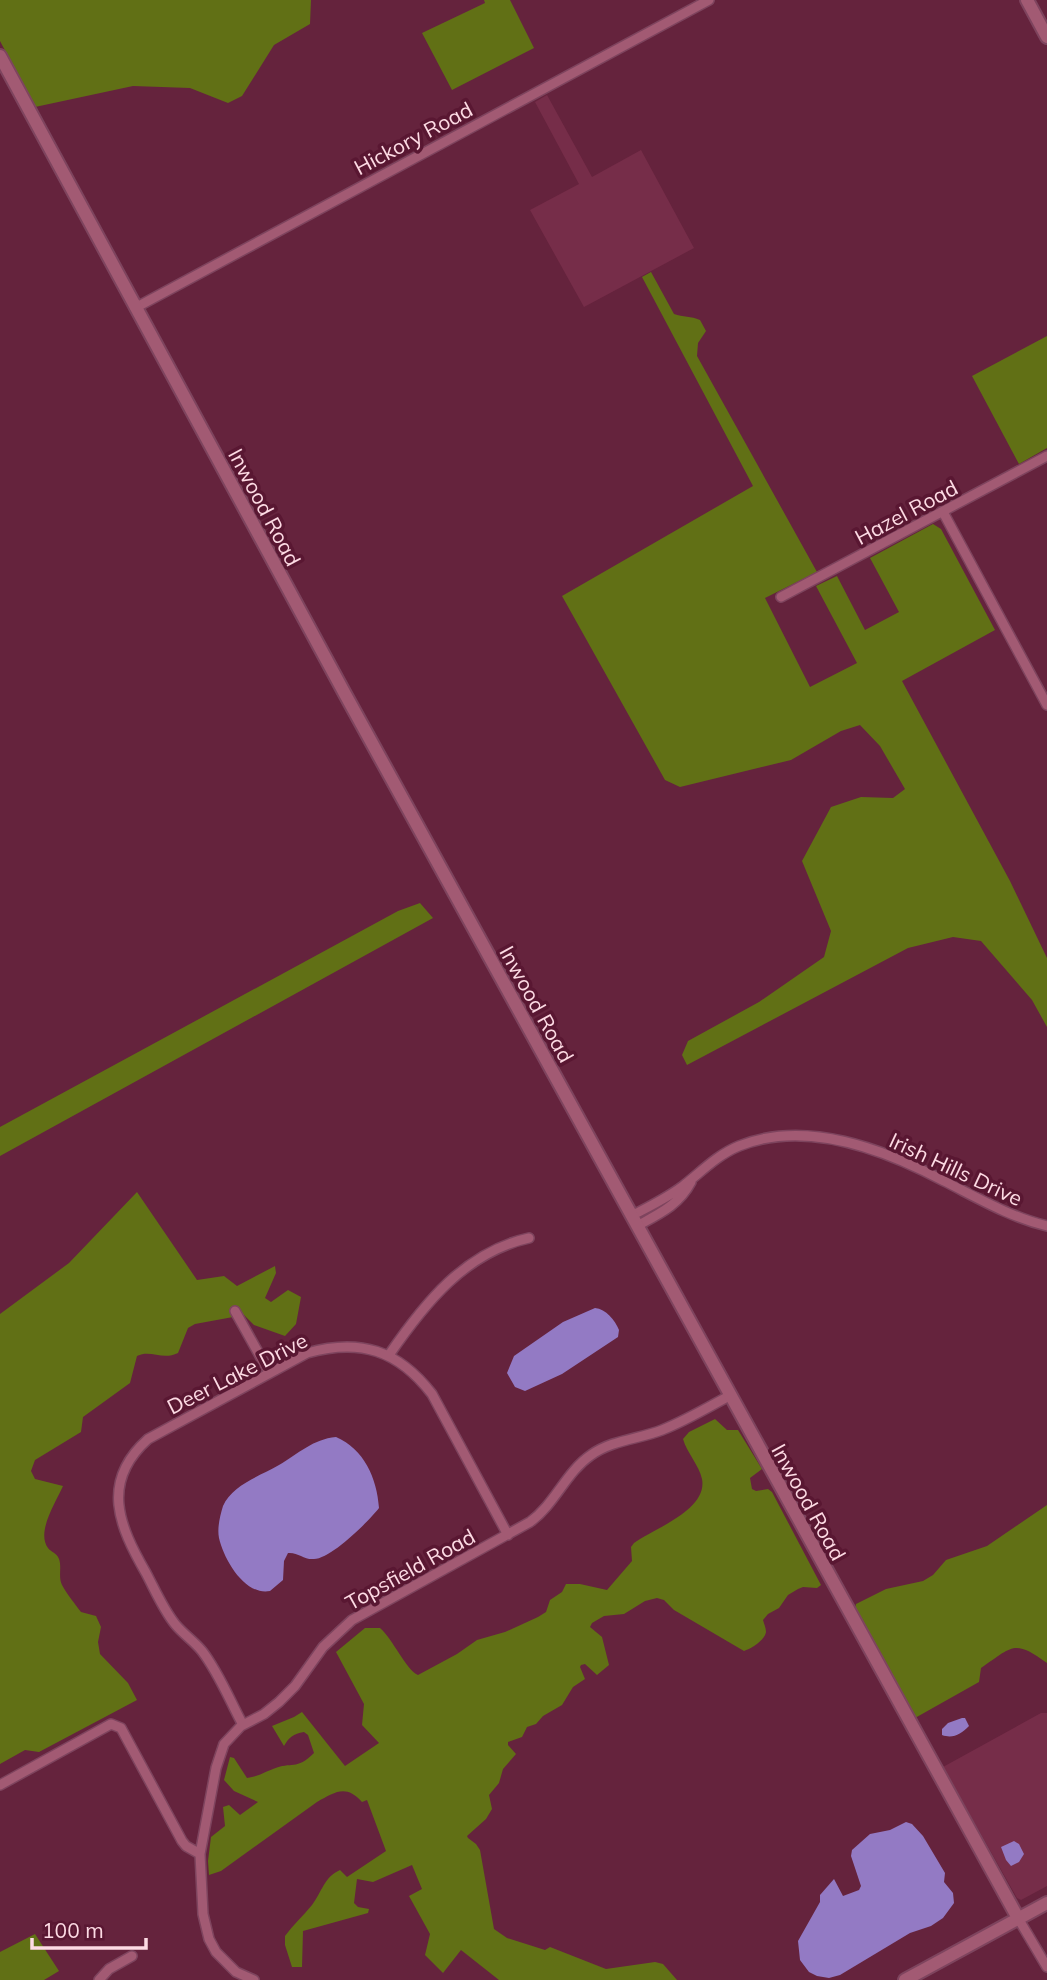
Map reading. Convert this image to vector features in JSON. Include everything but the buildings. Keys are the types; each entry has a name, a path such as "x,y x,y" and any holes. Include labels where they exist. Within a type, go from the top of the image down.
{"street":[{"name":"Hickory Road","path":"135,308 709,0"},
{"path":"1027,0 1047,37"},
{"name":"Inwood Road","path":"0,56 729,1396 1047,1967"},
{"name":"Hazel Road","path":"781,597 1047,456"},
{"path":"943,512 1047,705"},
{"name":"Irish Hills Drive","path":"634,1221 732,1149 753,1141 786,1135 809,1136 886,1154 999,1210 1047,1226"},
{"path":"389,1355 421,1310 448,1282 493,1251 511,1242 529,1238"},
{"path":"235,1311 269,1372"},
{"name":"Deer Lake Drive","path":"243,1725 202,1651 167,1613 122,1526 118,1505 120,1486 127,1465 141,1446 164,1429 299,1356 326,1348 360,1347 389,1355 411,1370 432,1394 508,1535"},
{"name":"Topsfield Road","path":"248,1979 226,1964 209,1939 203,1914 200,1854 220,1751 229,1737 279,1702 302,1677 323,1647 352,1620 537,1517 576,1468 590,1455 601,1448 662,1430 729,1396"},
{"path":"0,1785 111,1724 116,1724 121,1728 182,1841 200,1854"},
{"path":"905,1980 1047,1903"},
{"path":"99,1980 110,1969 132,1956"}],"shaded area":[{"path":"547,95 592,177 641,150 694,248 584,307 530,210 579,184 535,102"},
{"path":"595,1308 603,1310 613,1319 619,1330 618,1337 562,1374 525,1391 515,1387 507,1373 514,1356 563,1322"},
{"path":"336,1437 354,1449 367,1466 375,1486 379,1508 330,1553 310,1559 288,1553 284,1561 283,1580 270,1591 252,1588 237,1575 222,1547 218,1530 223,1506 233,1492 247,1482 313,1444"},
{"path":"1041,1713 1047,1713 1047,1886 1021,1900 1017,1898 943,1767"},
{"path":"965,1718 969,1726 966,1729 953,1736 942,1735 942,1729 948,1723"},
{"path":"906,1822 912,1824 923,1836 945,1873 944,1882 953,1893 954,1903 943,1918 931,1926 910,1933 840,1975 829,1978 809,1972 800,1960 798,1941 820,1902 820,1895 834,1879 843,1896 859,1890 861,1886 851,1856 852,1850 870,1834 890,1830"},
{"path":"1014,1841 1019,1844 1024,1854 1019,1862 1011,1866 1001,1847"}],"green space":[{"path":"0,0 311,0 310,24 274,45 242,96 228,103 190,88 133,86 35,107 0,41"},
{"path":"484,0 510,0 534,48 452,90 422,33 485,3"},
{"path":"651,272 674,314 700,320 706,331 698,343 697,356 817,572 765,598 810,687 857,663 816,586 837,576 865,630 899,612 870,558 933,524 941,529 995,630 902,681 1010,881 1047,958 1047,1027 1032,1000 981,941 953,937 908,948 687,1065 682,1055 688,1041 759,1002 824,957 831,931 802,861 831,807 861,797 893,798 905,789 880,746 860,725 841,731 791,760 680,787 665,780 562,596 753,486 642,277"},
{"path":"1047,336 1047,448 1019,464 972,376"},
{"path":"420,903 433,918 0,1156 0,1127 398,911"},
{"path":"137,1192 197,1280 224,1276 237,1286 275,1266 276,1273 265,1298 271,1302 288,1290 301,1297 296,1324 285,1336 254,1325 244,1315 195,1324 188,1328 178,1353 167,1356 137,1356 130,1383 83,1417 81,1432 35,1460 31,1471 35,1479 63,1486 48,1517 44,1534 48,1548 59,1559 62,1585 81,1612 96,1616 101,1627 98,1642 100,1654 128,1683 137,1700 39,1752 25,1750 0,1764 0,1314 69,1263"},
{"path":"715,1419 727,1430 738,1430 762,1469 750,1478 752,1489 768,1489 772,1492 821,1585 817,1588 803,1587 788,1595 779,1608 763,1620 766,1632 763,1638 744,1651 657,1598 645,1601 624,1614 604,1616 592,1623 590,1627 602,1637 609,1665 597,1675 585,1664 581,1665 585,1679 573,1687 562,1705 543,1716 536,1724 527,1727 522,1737 508,1742 516,1754 503,1769 499,1783 489,1795 492,1809 486,1819 467,1836 480,1850 494,1929 507,1938 545,1950 550,1947 606,1969 655,1962 663,1964 677,1980 499,1980 461,1950 443,1973 425,1955 430,1934 409,1896 422,1889 412,1865 373,1882 357,1879 354,1903 358,1907 369,1909 368,1913 303,1931 302,1967 292,1967 285,1936 312,1905 327,1881 340,1870 347,1877 386,1851 367,1800 362,1802 345,1791 329,1795 317,1802 221,1871 209,1875 211,1837 225,1826 223,1807 229,1805 240,1815 258,1802 234,1791 224,1780 230,1757 234,1758 247,1778 303,1762 314,1753 308,1735 304,1732 294,1735 284,1746 272,1726 302,1712 345,1766 379,1743 362,1725 364,1704 336,1652 365,1628 380,1628 418,1675 477,1640 505,1632 538,1617 546,1612 550,1600 562,1592 566,1584 607,1590 632,1561 631,1547 634,1543 677,1517 697,1500 702,1490 702,1479 683,1439 689,1432"},
{"path":"1047,1505 1047,1663 1020,1648 1007,1650 981,1668 979,1682 915,1718 855,1609 856,1604 886,1589 923,1581 933,1575 946,1560 987,1546"},
{"path":"35,1934 59,1971 44,1980 0,1980 0,1952"}]}
